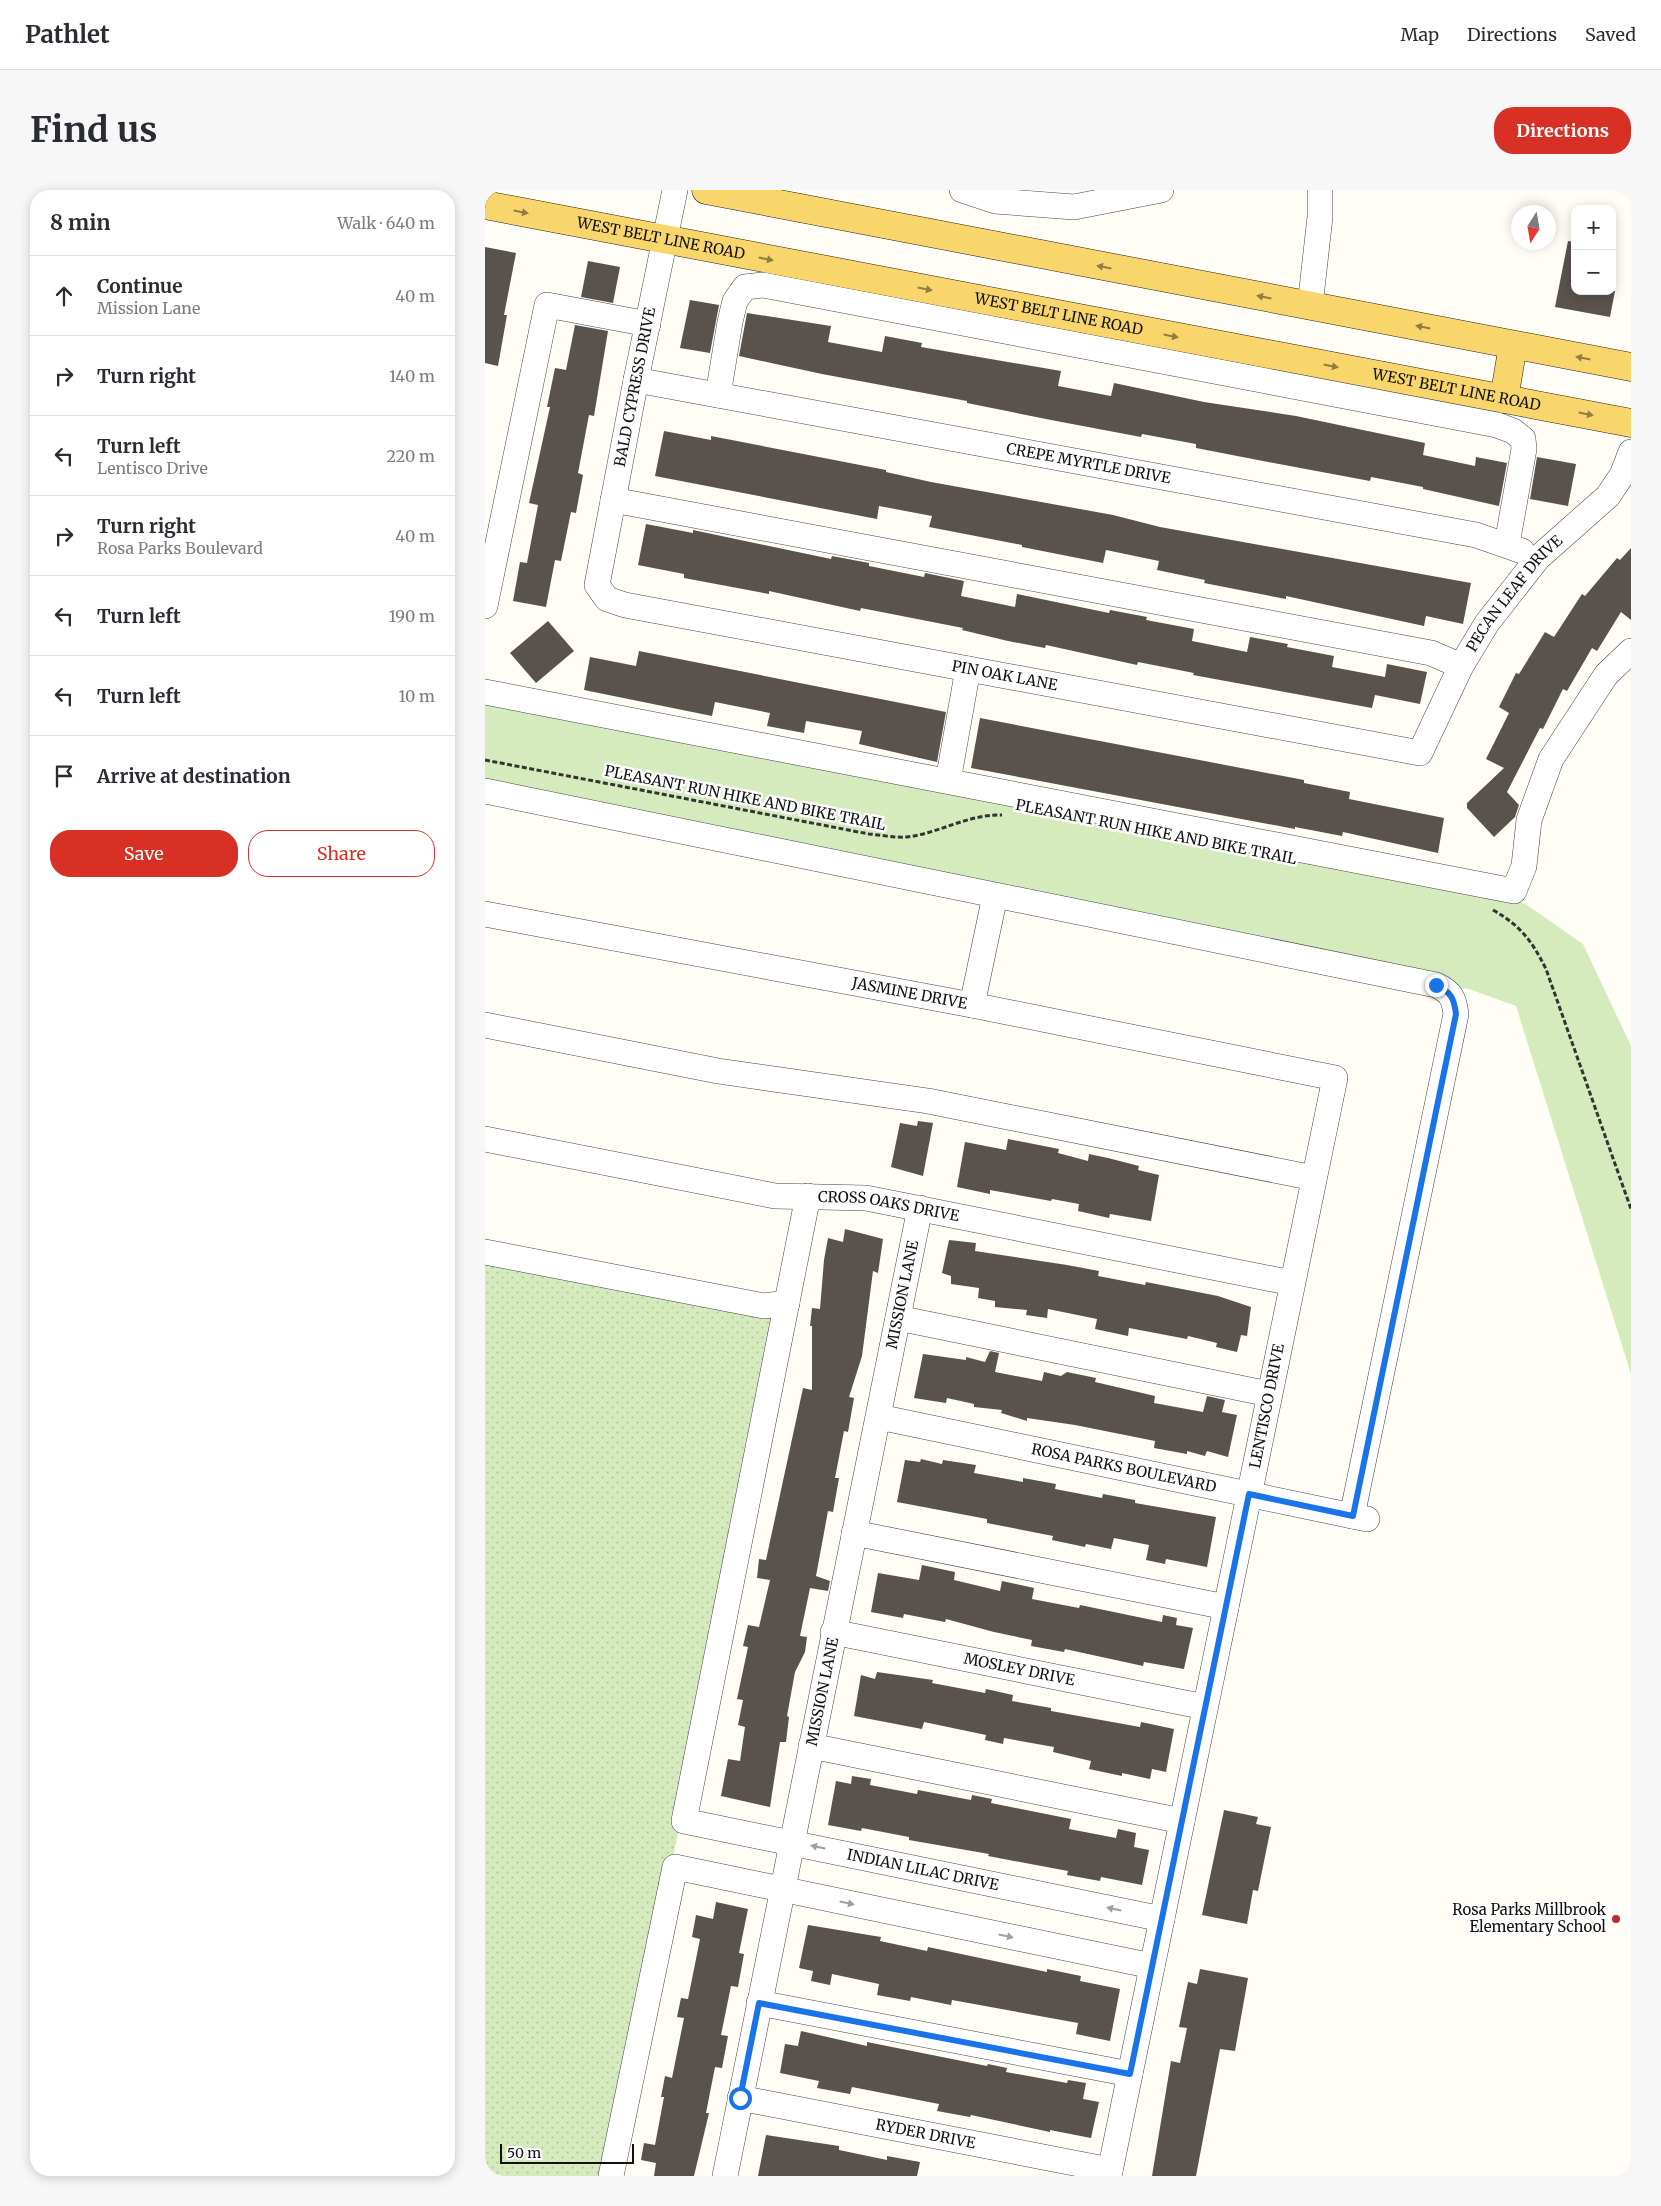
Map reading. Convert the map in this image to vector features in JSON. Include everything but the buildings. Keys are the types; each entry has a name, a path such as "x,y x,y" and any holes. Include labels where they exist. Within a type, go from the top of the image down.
{"main road":[{"path":"706,190 1631,367"},
{"name":"WEST BELT LINE ROAD","path":"485,205 1631,423"},
{"path":"1504,399 1513,344"}],"street":[{"name":"BALD CYPRESS DRIVE","path":"597,585 675,190"},
{"path":"962,190 995,201 1074,207 1161,190"},
{"path":"1310,306 1320,217 1320,190"},
{"path":"718,395 735,301 745,288 763,285 1497,426 1513,431 1523,439 1525,449 1507,544"},
{"path":"485,606 547,305 648,324"},
{"name":"CREPE MYRTLE DRIVE","path":"636,380 1475,535 1507,544 1538,558"},
{"name":"PECAN LEAF DRIVE","path":"1420,753 1461,666 1487,623 1538,558 1608,496 1622,494 1622,475 1631,452"},
{"path":"613,500 1431,653 1461,666"},
{"name":"PIN OAK LANE","path":"597,585 607,599 625,605 1420,753"},
{"path":"485,692 1514,891 1524,866 1529,820 1551,759 1606,676 1631,651"},
{"path":"948,781 968,669"},
{"path":"485,792 995,896 972,1006"},
{"name":"ROSA PARKS BOULEVARD","path":"879,1417 1360,1517 1456,1014 1453,998 1447,990 1436,985 995,896"},
{"name":"JASMINE DRIVE","path":"485,914 972,1006 1335,1078"},
{"path":"485,1026 718,1072 928,1101 1314,1178"},
{"name":"LENTISCO DRIVE","path":"1109,2173 1335,1078"},
{"name":"CROSS OAKS DRIVE","path":"485,1139 775,1196 866,1198 1292,1283"},
{"path":"485,1252 763,1306 787,1303 807,1196"},
{"name":"MISSION LANE","path":"725,2176 833,1632 879,1417 920,1208"},
{"name":"INDIAN LILAC DRIVE","path":"787,1303 684,1821 791,1841 1162,1919"},
{"path":"899,1318 1269,1394"},
{"path":"855,1533 1226,1607"},
{"name":"MOSLEY DRIVE","path":"833,1632 1205,1707"},
{"path":"811,1746 1182,1821"},
{"path":"611,2176 675,1867 1152,1966"},
{"path":"759,2003 1130,2074"},
{"name":"RYDER DRIVE","path":"740,2098 1109,2173"}],"path":[{"name":"PLEASANT RUN HIKE AND BIKE TRAIL","path":"485,760 869,834 907,837 963,820 990,815 1009,815"},
{"path":"1491,908 1512,920 1533,941 1546,969 1631,1209"}],"green space":[{"path":"485,700 1524,903 1583,944 1631,1046 1631,1374 1516,1006 1469,989 485,801"},
{"path":"485,1259 782,1316 609,2176 485,2176"}],"place":[{"name":"Rosa Parks Millbrook Elementary School","path":"1616,1919"}],"route":[{"path":"740,2098 759,2003 1130,2074 1249,1494 1353,1516 1456,1014 1453,998 1447,990 1436,985"}]}
